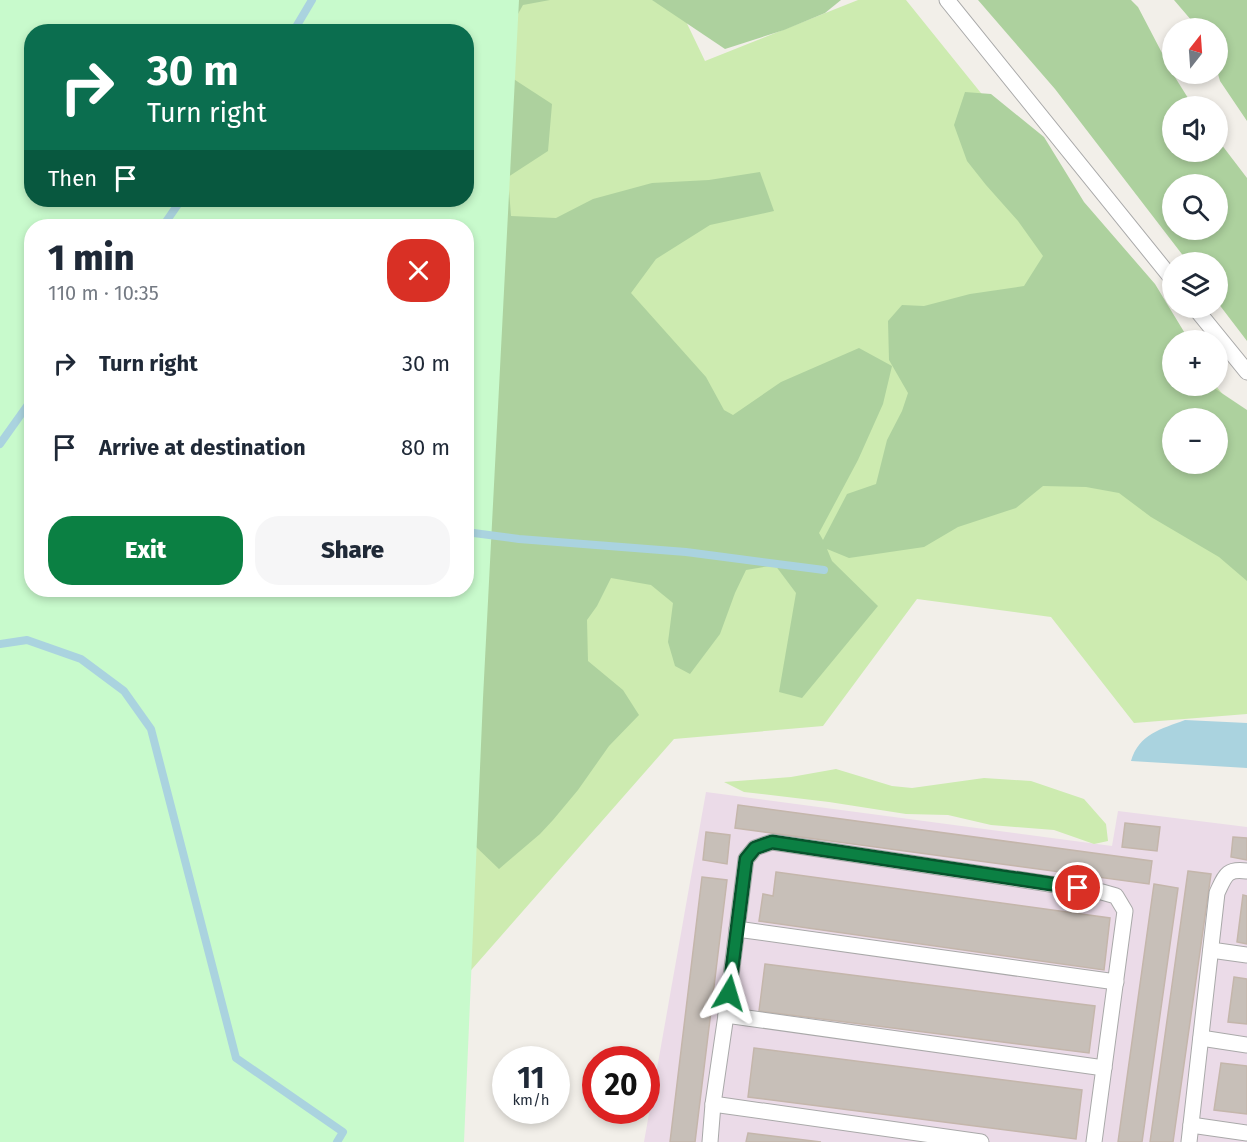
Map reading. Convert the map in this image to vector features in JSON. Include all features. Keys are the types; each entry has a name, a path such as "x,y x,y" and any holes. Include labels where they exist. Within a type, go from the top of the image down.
{"lane":[{"path":"947,0 1162,266"},
{"path":"1203,318 1247,372"},
{"path":"710,1142 713,1104 746,859 755,848 772,842 1116,896 1125,911 1094,1142"},
{"path":"1189,1142 1217,893 1226,875 1236,870 1247,872"},
{"path":"737,929 1116,982"},
{"path":"1211,950 1247,955"},
{"path":"726,1015 1104,1068"},
{"path":"1201,1038 1247,1045"},
{"path":"713,1104 981,1142"},
{"path":"1191,1125 1247,1133"}],"shaded area":[{"path":"706,792 1112,846 1118,811 1247,827 1247,1142 644,1142 647,1124 660,1124 660,1052"}],"green space":[{"path":"0,0 704,0 681,11 705,61 858,0 906,0 1172,330 1162,330 1162,396 1224,396 1247,424 1247,714 1134,723 1051,617 917,599 823,726 674,739 444,1001 0,1142"},
{"path":"0,0 519,0 483,698 464,1142 0,1142"},
{"path":"233,0 550,0 523,5 492,60 512,78 552,104 548,151 508,177 511,216 556,218 593,199 652,183 709,180 760,172 774,211 710,225 656,259 631,293 706,377 724,410 733,415 781,382 859,348 892,366 883,404 858,460 819,533 823,540 847,494 876,484 887,440 902,411 908,393 889,360 888,321 902,305 924,306 970,294 1024,286 1043,256 1018,221 967,161 954,125 965,92 991,94 1044,137 1084,202 1155,284 1162,296 1162,318 1176,318 1183,330 1162,330 1162,396 1226,396 1247,410 1247,581 1219,557 1151,517 1119,493 1086,487 1043,486 1016,508 958,527 924,547 849,558 827,549 832,561 878,606 802,698 779,692 796,593 775,565 746,570 720,634 690,674 675,666 668,642 673,603 651,585 611,578 587,620 588,661 623,690 639,715 609,746 578,790 553,820 499,869 474,845 466,597 474,597 474,219 191,219 365,207 474,207 474,24 408,24"},
{"path":"652,0 841,0 825,13 784,30 725,49"},
{"path":"978,0 1131,0 1138,7 1162,53 1162,84 1179,84 1187,96 1162,96 1162,162 1228,162 1228,153 1247,178 1247,341 1228,316 1228,252 1180,252 1171,240 1228,240 1228,174 1162,174 1162,228 1055,89"},
{"path":"1174,0 1247,0 1247,121 1222,84 1228,84 1228,18 1189,18"},
{"path":"836,769 892,786 912,788 984,778 1031,781 1084,799 1106,824 1108,841 1094,844 1054,830 991,825 948,815 906,814 744,792 724,782 791,777"}],"water":[{"path":"1185,720 1247,723 1247,768 1131,761 1139,744 1145,739 1159,730"}],"building":[{"path":"738,805 1152,861 1149,884 735,828"},
{"path":"1125,823 1160,827 1157,851 1122,847"},
{"path":"706,832 730,835 727,864 703,860"},
{"path":"1233,837 1247,838 1247,860 1231,857"},
{"path":"1188,871 1211,874 1173,1142 1150,1142"},
{"path":"776,872 1110,918 1104,970 759,921 763,894 773,896"},
{"path":"702,877 727,880 695,1142 670,1142"},
{"path":"1154,884 1178,888 1142,1142 1118,1142"},
{"path":"1243,895 1247,896 1247,944 1237,942"},
{"path":"765,964 1095,1006 1089,1053 759,1011"},
{"path":"1234,977 1247,979 1247,1024 1228,1022"},
{"path":"754,1048 1082,1090 1076,1139 748,1097"},
{"path":"1221,1063 1247,1066 1247,1114 1214,1110"},
{"path":"748,1133 821,1142 746,1142"}],"waterway":[{"path":"298,24 312,0"},
{"path":"168,219 176,207"},
{"path":"0,444 24,410"},
{"path":"474,533 519,539 686,552 824,570"},
{"path":"0,644 27,640 81,659 124,691 151,729 236,1058 343,1132 337,1142"}],"route":[{"path":"729,993 746,859 755,848 772,842 1078,888"}]}
